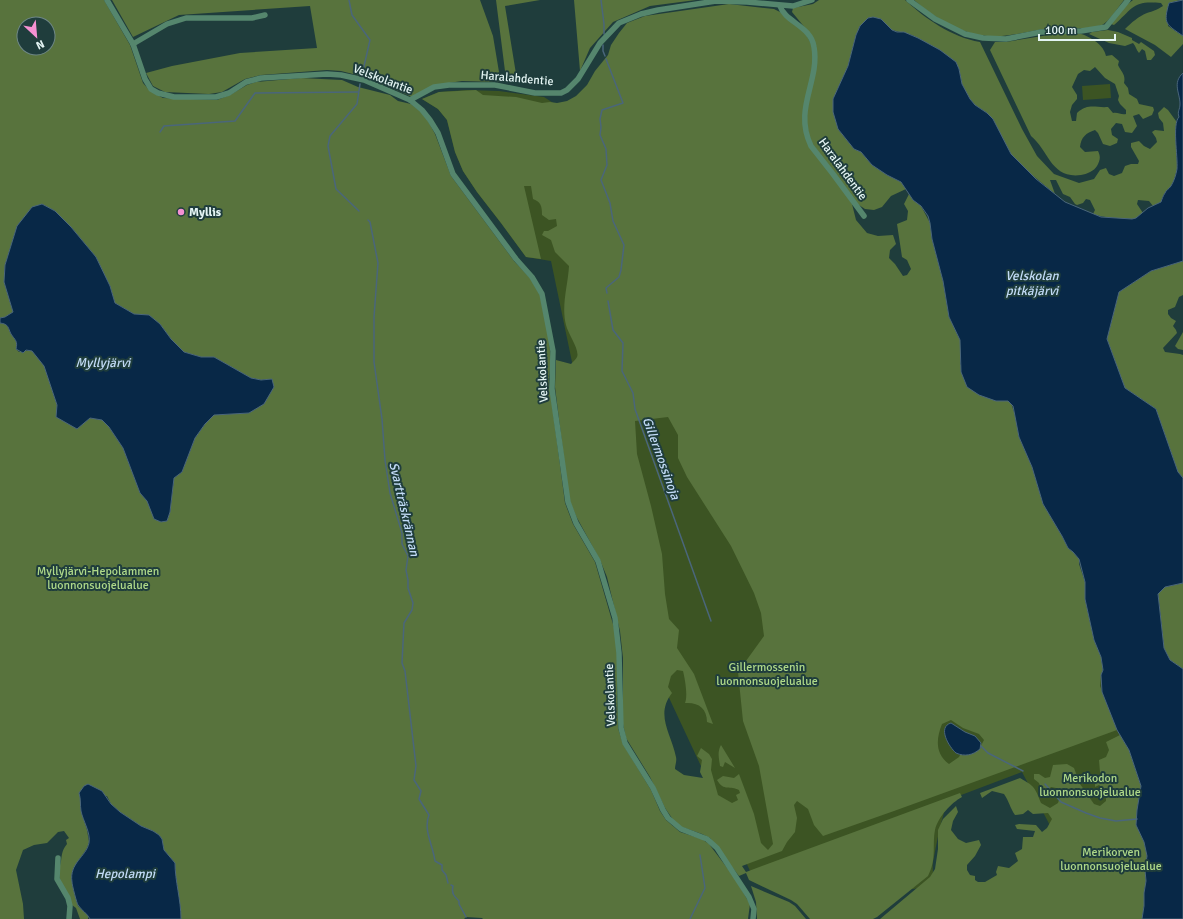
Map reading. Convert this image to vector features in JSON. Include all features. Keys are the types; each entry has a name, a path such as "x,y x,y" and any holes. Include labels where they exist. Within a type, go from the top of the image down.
{"street":[{"name":"Velskolantie","path":"108,0 133,44 148,84 151,89 164,95 174,97 216,97 229,93 246,82 256,79 327,74 341,75 364,80 410,100 422,110 430,120 438,133 454,174 516,259 532,277 542,294 553,350 552,389 568,502 576,523 598,561 615,618 619,653 621,728 625,743 653,788 668,818 681,829 707,839 717,848 750,897 754,909 753,919"},
{"name":"Haralahdentie","path":"410,100 434,87 450,85 495,85 535,92 561,93 567,90 578,79 600,43 619,23 633,17 658,10 716,1 794,6 812,0"},
{"path":"909,0 934,19 965,34 983,38 1006,39 1041,32 1081,31 1106,27 1128,0"},
{"name":"Haralahdentie","path":"780,6 781,11 805,30 811,38 814,47 815,67 805,111 806,131 809,141 811,146 830,169 864,216"},
{"path":"133,44 167,24 186,18 252,18 265,15"},
{"path":"58,858 57,879 68,898 70,906 69,919"}],"green space":[{"name":"Myllyjärvi-Hepolammen luonnonsuojelualue","path":"0,0 104,0 130,45 143,83 150,91 163,98 217,100 256,82 301,78 342,80 358,87 390,95 398,101 411,104 421,112 435,134 451,176 514,261 530,278 540,295 549,340 551,360 549,379 565,503 573,524 595,562 615,631 617,653 618,728 623,744 651,790 660,811 666,820 680,832 702,839 709,844 734,877 750,904 748,919 483,919 466,917 464,919 181,919 175,863 164,850 162,839 153,831 141,826 120,812 111,804 107,796 81,799 81,810 89,842 87,848 75,866 72,882 78,906 88,914 88,919 80,919 76,908 72,905 61,884 59,874 62,854 67,844 66,840 69,838 64,831 58,832 47,843 34,845 23,850 16,870 23,904 24,919 0,919 0,323 5,324 8,327 16,341 16,349 19,352 32,350 44,365 57,405 90,418 102,420 109,427 123,448 140,493 167,521 170,512 174,478 182,472 195,438 205,424 214,415 249,413 272,379 261,380 251,378 214,357 201,357 184,352 171,339 160,324 149,316 134,314 115,303 110,286 96,257 71,227 55,211 42,204 17,226 5,265 4,282 13,312 0,318"},
{"path":"112,0 480,0 493,36 500,78 499,82 462,81 442,84 412,97 365,77 341,71 327,70 261,75 245,79 222,92 209,94 165,92 153,86 146,73 172,66 240,53 317,48 310,6 179,15 133,37"},
{"path":"496,0 540,0 505,6 517,80 506,79"},
{"path":"574,0 696,0 650,6 613,22 590,48 580,71"},
{"path":"819,0 905,0 930,20 949,32 969,40 980,42 1022,129 1037,156 1054,174 1079,183 1094,179 1100,170 1106,168 1109,174 1114,176 1122,173 1125,166 1138,164 1139,161 1131,147 1131,143 1139,141 1150,149 1157,142 1152,132 1155,130 1164,131 1163,123 1159,118 1158,113 1164,107 1176,121 1177,169 1170,188 1164,194 1161,202 1153,206 1149,201 1138,200 1137,204 1143,213 1136,219 1114,218 1093,214 1095,210 1090,200 1086,199 1083,203 1077,205 1075,204 1070,197 1063,194 1056,180 1050,180 1055,194 1025,169 1011,154 987,113 975,105 970,99 962,84 959,69 940,50 912,35 892,30 881,19 868,18 860,26 856,35 848,66 833,99 838,129 854,149 861,152 872,165 901,182 906,189 891,196 882,207 874,210 865,209 856,203 810,141 806,119 816,47 806,29 792,12 793,8 813,4"},
{"path":"914,0 1124,0 1108,21 1097,27 1047,29 1002,36 990,36 978,35 955,27 933,15"},
{"path":"1133,0 1180,0 1169,3 1168,26 1183,36 1183,44 1171,57 1155,45 1125,29 1141,16 1163,6 1161,3 1152,2 1134,6 1114,25 1111,24 1124,7"},
{"name":"Gillermossenin luonnonsuojelualue","path":"729,4 774,9 804,31 813,47 813,67 804,131 852,204 856,220 867,233 878,236 893,235 896,244 890,250 889,258 903,276 907,275 911,269 907,260 902,257 897,224 907,220 908,211 904,204 909,194 913,200 921,206 930,223 932,239 943,281 949,317 960,340 960,364 996,401 1008,401 1011,403 1019,437 1032,467 1043,504 1068,548 1079,559 1079,564 1085,582 1085,599 1094,640 1101,657 1103,670 1100,686 1117,730 823,836 814,825 808,809 797,801 794,805 797,818 795,832 782,851 742,866 746,872 960,793 962,797 946,811 939,820 935,830 934,853 931,870 928,876 873,919 810,919 797,904 791,900 749,880 746,873 739,876 710,838 682,827 674,821 665,808 650,777 626,738 623,724 623,658 620,631 607,577 569,499 555,387 556,360 571,364 577,358 577,350 567,329 564,310 569,266 555,252 551,240 542,235 544,231 548,231 557,226 556,219 549,220 542,215 540,205 533,199 531,186 524,186 541,259 526,257 463,171 455,152 447,120 438,109 422,99 439,92 476,90 483,95 516,97 542,103 567,101 576,96 587,85 595,71 608,55 611,45 627,23 645,16","holes":["668,417 678,435 678,458 687,477 731,546 754,593 761,613 764,636 738,672 743,721 759,766 773,844 768,850 761,843 754,814 739,774 734,778 723,776 717,780 722,786 739,790 740,793 736,795 738,800 732,803 718,795 711,770 712,759 709,754 701,748 697,756 702,760 700,772 703,778 684,775 675,769 676,757 664,717 667,701 672,693 668,687 671,676 677,670 683,671 686,692 685,703 690,703 701,707 707,717 707,722 713,724 694,674 677,648 679,630 669,619 665,594 662,554 637,454 635,421","951,720 963,728 979,734 984,740 975,752 968,755 960,755 949,764 941,756 938,741 942,724"]},
{"path":"1108,30 1118,32 1132,38 1132,40 1139,44 1141,42 1154,51 1155,55 1151,60 1147,60 1145,51 1142,49 1139,53 1133,43 1125,46 1109,43 1089,34 1092,32"},
{"path":"1055,34 1081,34 1089,37 1103,48 1106,56 1112,55 1119,61 1118,65 1124,75 1124,83 1128,88 1129,94 1137,99 1139,104 1153,107 1154,110 1152,115 1143,119 1139,114 1133,116 1137,126 1132,133 1125,132 1122,124 1116,123 1111,129 1112,135 1118,139 1117,143 1110,146 1103,144 1095,130 1087,134 1083,138 1080,147 1085,152 1098,151 1100,158 1097,166 1086,174 1071,175 1063,173 1052,163 1031,136 990,50 995,42 1006,42","holes":["1095,67 1105,78 1115,84 1119,96 1118,100 1126,110 1126,114 1113,113 1108,107 1088,107 1077,113 1076,121 1072,121 1070,112 1072,105 1077,99 1077,95 1072,87 1078,74 1084,70 1090,71"]},
{"path":"1110,84 1111,98 1083,100 1082,86"},
{"path":"467,90 499,91 544,97 564,110 1046,507 1121,735 1147,846 1148,868 1056,837 1022,772 948,800 936,846 933,875 927,884 914,889 751,873 620,593 551,261 526,257 463,171 455,152 447,120 438,109 422,99 439,92"},
{"path":"1183,261 1183,295 1179,297 1175,307 1168,310 1168,314 1176,321 1173,326 1177,333 1163,348 1165,352 1183,355 1183,478 1178,472 1156,409 1125,388 1107,339 1119,292 1151,271"},
{"path":"1183,332 1183,350 1178,349 1175,346"},
{"path":"1183,583 1183,669 1170,660 1164,648 1158,593 1165,587"},
{"name":"Merikorven luonnonsuojelualue","path":"1120,735 1129,750 1141,786 1136,825 1144,842 1147,856 1142,919 880,919 930,877 935,869 938,849 938,830 943,819 956,806 958,812 953,821 951,830 958,839 966,843 979,840 981,845 975,856 967,865 967,870 970,875 975,876 975,880 978,882 985,882 997,875 996,872 998,866 1009,868 1018,861 1015,853 1022,849 1023,837 1033,837 1035,831 1017,829 1015,825 1036,825 1042,832 1047,828 1052,819 1048,813 1033,814 1028,810 1023,814 1015,815 1004,794 992,791 982,798 980,793 1020,778 1031,785 1041,803 1050,808 1058,803 1061,794 1056,788 1051,787 1043,793 1039,783 1034,779 1034,774 1039,774 1045,778 1050,777 1053,765 1067,764 1074,768 1080,784 1094,804 1100,806 1106,801 1104,790 1099,785 1095,787 1095,783 1103,776 1100,772 1099,760 1106,757 1109,750 1106,742"},
{"path":"721,745 735,768 725,762 723,767 720,766 719,753"},
{"path":"751,886 789,902 795,906 806,919 757,919 756,902"}],"water":[{"path":"1183,0 1183,36 1167,23 1166,15 1169,3"},
{"name":"Velskolan pitkäjärvi","path":"873,17 881,19 892,30 904,32 918,38 940,50 956,62 962,84 970,99 975,105 993,119 1011,154 1036,179 1065,202 1101,217 1136,218 1148,208 1161,202 1165,192 1171,186 1177,169 1176,126 1179,117 1178,113 1180,100 1177,84 1183,73 1183,261 1151,271 1119,292 1107,339 1125,388 1156,409 1178,472 1183,478 1183,583 1165,587 1158,594 1164,648 1170,660 1183,669 1183,919 1142,919 1147,856 1144,842 1136,825 1141,786 1129,750 1117,730 1102,692 1101,675 1103,670 1101,657 1094,640 1085,599 1085,582 1079,559 1068,548 1043,504 1032,467 1019,437 1013,406 1008,401 996,401 979,395 967,387 961,372 960,340 949,317 943,281 932,239 928,216 921,206 913,200 901,182 872,165 861,152 854,149 838,129 833,112 833,99 848,66 856,35 860,26 868,18"},
{"name":"Myllyjärvi","path":"42,204 55,211 71,227 96,257 110,286 115,303 134,314 149,315 160,324 171,339 184,352 201,357 214,357 251,378 261,380 272,379 274,387 264,404 249,413 214,415 205,424 195,438 182,472 174,478 170,512 167,521 161,522 154,519 147,501 140,493 123,448 109,427 102,420 90,418 77,429 56,417 57,405 44,366 32,351 26,350 23,353 16,349 17,346 15,339 8,327 5,324 0,323 0,318 13,312 4,282 5,265 17,226 32,207"},
{"path":"951,723 965,732 975,736 981,743 980,749 969,755 956,753 950,746 945,733 947,725"},
{"name":"Hepolampi","path":"88,784 102,791 111,804 120,812 141,826 153,831 162,839 164,850 175,863 181,919 90,919 78,905 72,882 72,875 75,865 85,852 89,843 88,831 81,811 79,793 84,786"}],"waterway":[{"name":"Svartträskrännan","path":"349,0 352,15 370,40 362,75"},
{"name":"Gillermossinoja","path":"601,0 604,34"},
{"name":"Gillermossinoja","path":"603,45 605,56"},
{"name":"Gillermossinoja","path":"606,59 623,103 602,110 600,119 600,135 606,149 607,165 601,180 610,203 613,221 624,245 619,277 606,288 607,293"},
{"name":"Svartträskrännan","path":"359,211 336,189 328,146 330,136 357,104 360,84"},
{"path":"160,132 164,126 235,121 255,93 358,92"},
{"name":"Svartträskrännan","path":"368,220 370,222 378,263 374,317 374,362 382,419 385,460 390,493 402,533 402,544 408,556 406,570 408,588 413,603 412,610 404,623 402,663 405,671 416,766 414,780 421,791 419,799 429,815 427,826 435,861 442,865 442,870 446,875 448,883"},
{"name":"Gillermossinoja","path":"608,301 613,330 623,343 622,371 633,393 635,409 711,621"},
{"path":"981,746 988,753 1023,771"},
{"path":"1045,784 1061,802 1086,813 1100,818 1116,821 1137,819"},
{"path":"690,919 705,888 700,855"},
{"name":"Svartträskrännan","path":"451,885 453,886 453,894 459,901 459,904 466,917"}],"place":[{"name":"Myllis","path":"181,212"}],"park label":[{"name":"Merikodon luonnonsuojelualue","path":"1090,785"}]}
